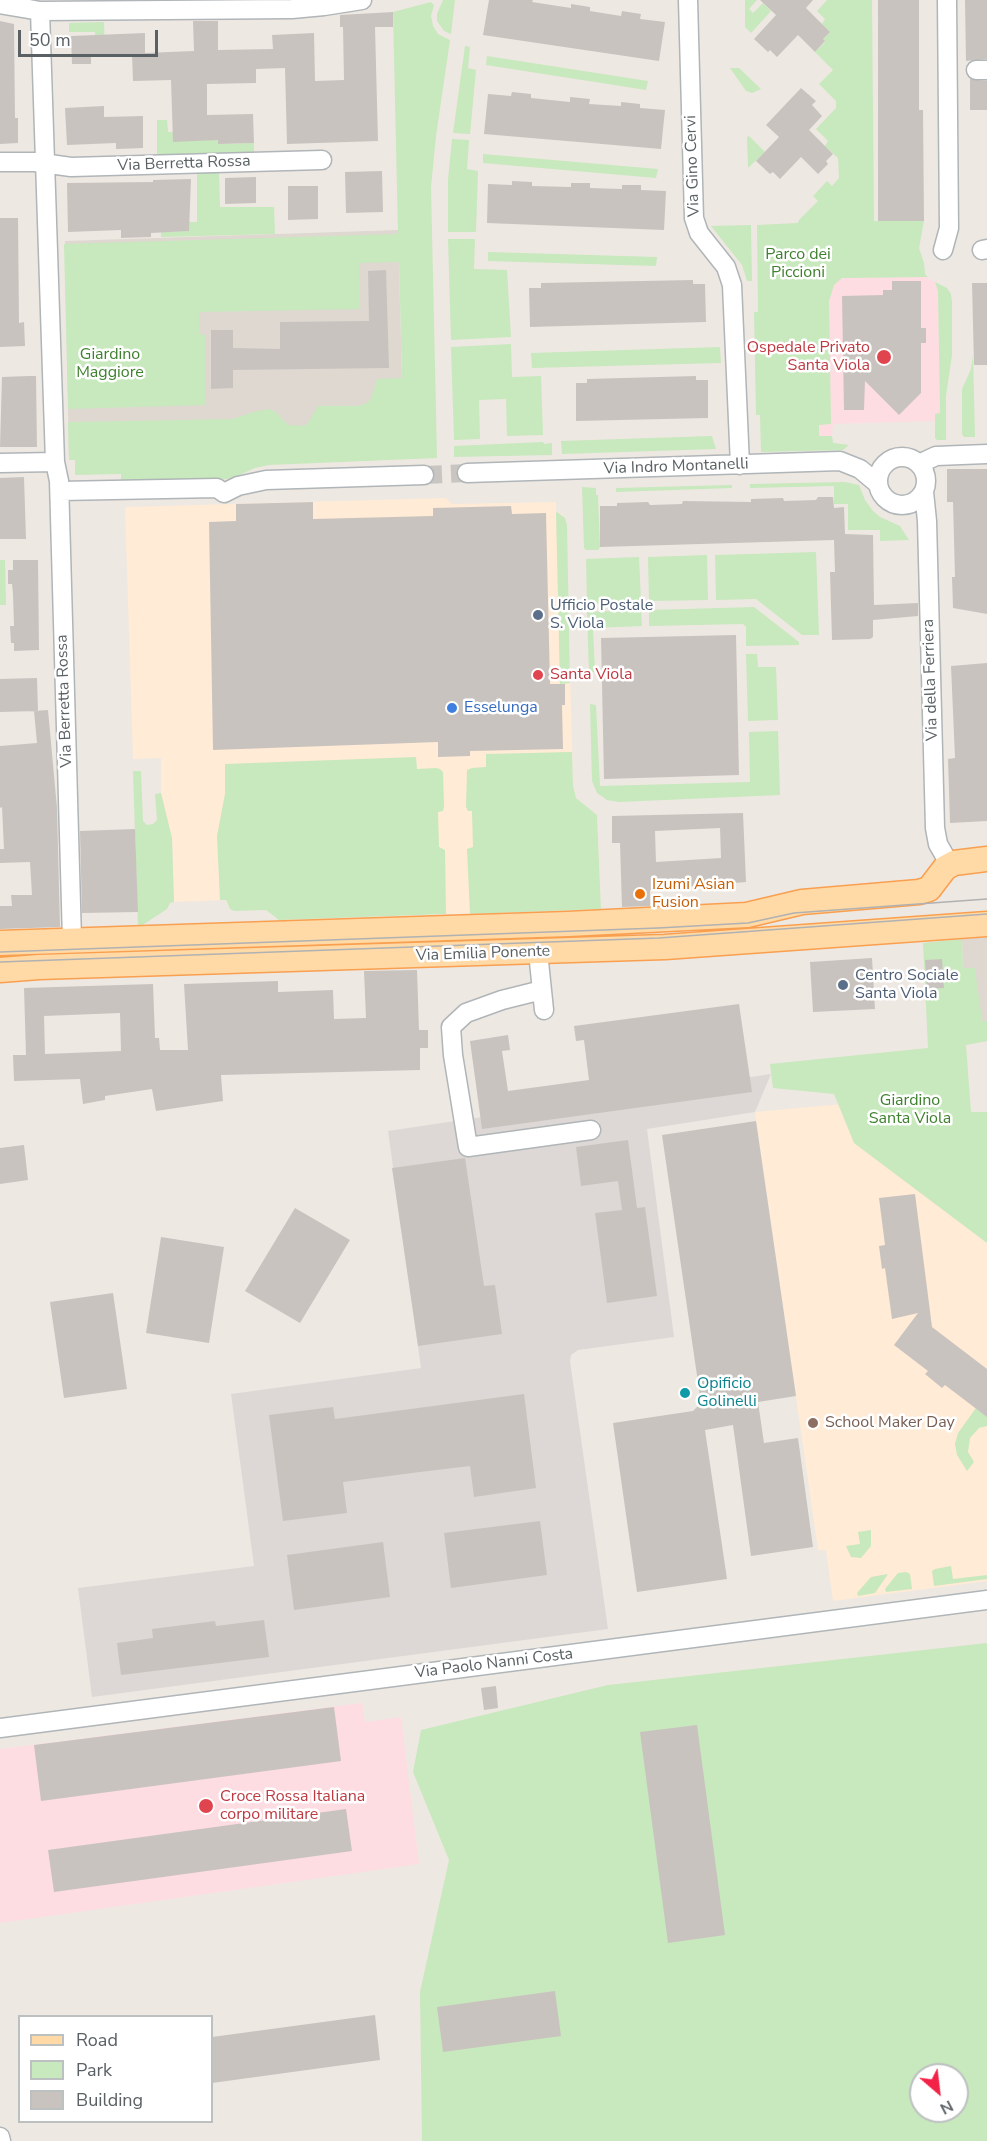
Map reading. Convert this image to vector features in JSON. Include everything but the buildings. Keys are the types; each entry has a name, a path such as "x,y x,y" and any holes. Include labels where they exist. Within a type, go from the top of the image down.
{"main road":[{"name":"Via Emilia Ponente","path":"0,943 568,924 747,915 802,902 919,892 929,889 942,874 960,861 987,859"},
{"name":"Via Emilia Ponente","path":"942,874 933,897 940,914 952,923 976,925"},
{"name":"Via Emilia Ponente","path":"0,970 85,965 664,947 976,925"}],"street":[{"path":"0,4 40,11 292,9 362,0"},
{"name":"Via Gino Cervi","path":"688,0 694,218 699,233 726,267 732,285 740,465"},
{"path":"943,250 949,228 947,0"},
{"name":"Via Berretta Rossa","path":"40,11 55,462 60,491 72,940"},
{"name":"Via Berretta Rossa","path":"0,162 71,167 322,160"},
{"path":"840,461 869,458 888,461 904,456 919,464 936,456 982,454"},
{"name":"Via Indro Montanelli","path":"467,473 840,461 860,469 878,484"},
{"path":"888,461 880,471 878,484 886,499 901,505 914,519 927,543"},
{"path":"0,463 55,462"},
{"name":"Via della Ferriera","path":"919,464 926,477 924,492 935,828 942,874"},
{"path":"60,491 217,488 224,493 238,486 266,480 424,475"},
{"path":"901,505 913,502 924,492"},
{"path":"538,952 544,1010"},
{"path":"542,990 502,1000 466,1013 452,1027 453,1055 468,1147 591,1130"},
{"name":"Via Paolo Nanni Costa","path":"0,1728 987,1600"}],"shaded area":[{"path":"398,230 404,454 69,460 65,241"},
{"name":"Ospedale Privato Santa Viola","path":"925,277 935,282 938,291 940,414 935,414 935,421 833,424 832,436 819,437 819,425 830,424 829,294 842,278"},
{"path":"446,498 452,504 556,502 556,511 566,521 573,785 576,798 597,815 601,909 279,920 266,910 230,909 225,900 174,902 172,838 161,793 161,758 133,759 126,507"},
{"path":"987,937 987,1041 966,1044 962,939"},
{"path":"771,1074 755,1112 647,1129 674,1337 578,1350 571,1355 608,1629 92,1697 78,1588 254,1566 231,1394 421,1368 388,1131"},
{"path":"854,1103 854,1143 987,1243 987,1581 833,1601 826,1550 818,1550 755,1112"},
{"name":"Croce Rossa Italiana corpo militare","path":"362,1703 365,1722 401,1717 419,1864 0,1923 0,1749"}],"green space":[{"path":"443,0 455,0 451,34 444,31 437,21 437,14"},
{"path":"745,0 757,0 749,9 753,13 763,3 771,11 751,33 745,27"},
{"name":"Parco dei Piccioni","path":"827,0 872,0 874,221 924,221 919,248 925,274 928,277 842,278 834,285 829,301 831,424 819,425 819,436 832,436 833,443 849,445 843,450 761,452 760,415 756,415 754,312 758,312 757,225 798,223 818,201 813,196 827,181 832,186 839,178 838,158 825,146 828,141 816,129 836,108 836,101 819,84 833,70 815,52 825,42 823,39 830,32 822,24 825,19 817,11"},
{"name":"Giardino Maggiore","path":"431,2 434,5 431,16 433,26 438,34 450,40 431,187 437,458 269,465 255,468 233,478 219,480 121,482 121,474 75,475 75,460 69,460 68,422 233,419 270,409 288,425 304,426 318,406 365,404 371,399 377,379 402,378 399,262 359,263 360,309 199,312 199,334 205,335 206,405 68,409 64,244 398,234 393,12"},
{"path":"104,22 105,53 96,53 95,32 69,32 69,23"},
{"path":"465,46 470,47 468,68 476,70 470,134 453,133"},
{"path":"487,56 648,81 646,90 486,65"},
{"path":"730,68 739,68 761,89 752,93 746,91"},
{"path":"208,115 218,115 218,144 254,143 254,153 157,156 157,120 167,120 168,132 173,132 208,122"},
{"path":"749,136 765,152 748,168 747,137"},
{"path":"452,139 469,140 467,169 478,171 476,232 448,232 448,180"},
{"path":"483,154 658,169 656,178 483,163"},
{"path":"197,172 219,172 220,207 274,207 275,234 161,237 161,232 188,231 189,228 183,222 197,222"},
{"path":"751,225 752,281 747,281 742,265 711,226"},
{"path":"448,239 475,239 474,269 507,270 511,337 451,340"},
{"path":"488,252 657,257 656,266 488,261"},
{"path":"935,282 947,288 952,302 952,355 946,396 946,440 935,438 935,414 940,413 938,291"},
{"path":"511,344 512,377 541,376 543,435 507,436 506,399 479,400 480,439 454,440 451,347"},
{"path":"720,347 721,363 532,368 531,353"},
{"path":"973,355 975,437 964,437 962,434 962,389 971,369"},
{"path":"712,436 716,449 562,454 561,441"},
{"path":"543,442 544,444 552,443 552,455 454,457 454,446"},
{"path":"845,482 859,485 865,500 873,511 880,517 900,526 909,540 880,541 880,530 848,530 848,504 834,504 834,486 750,488 750,484"},
{"path":"732,485 732,488 616,492 616,488"},
{"path":"582,487 596,488 596,495 598,495 600,547 598,550 584,548"},
{"path":"556,513 565,518 567,525 570,683 560,684"},
{"path":"816,552 819,635 802,635 756,599 716,600 715,555"},
{"path":"707,555 708,600 649,601 648,557"},
{"path":"639,557 641,602 587,604 586,559"},
{"path":"0,560 5,560 6,605 0,605"},
{"path":"754,607 799,642 799,645 746,646 746,627 743,624 649,626 649,610"},
{"path":"641,610 642,626 593,628 595,672 589,673 587,612"},
{"path":"746,654 757,654 758,667 776,667 778,720 748,721"},
{"path":"590,704 596,705 600,786 750,782 749,732 778,731 780,795 619,802 607,800 597,793 592,781"},
{"path":"572,752 573,785 576,798 597,815 601,909 470,914 467,849 473,847 472,811 468,811 466,807 467,770 486,767 486,754"},
{"path":"416,757 417,769 436,768 443,772 444,807 443,811 438,812 439,847 445,850 446,914 279,920 266,910 234,911 230,909 226,900 220,900 217,836 225,794 225,764"},
{"path":"133,771 141,771 143,821 147,825 157,820 155,794 161,793 172,838 174,902 141,926 138,926"},
{"name":"Giardino Santa Viola","path":"962,939 963,968 975,968 982,1021 987,1021 987,1041 966,1045 971,1112 987,1112 987,1243 854,1143 834,1094 773,1088 770,1064 928,1048 923,943"},
{"path":"976,1408 987,1416 987,1426 979,1428 970,1438 968,1452 974,1462 967,1471 957,1455 955,1444 958,1433"},
{"path":"871,1530 871,1546 861,1558 851,1557 846,1546 860,1544 858,1532"},
{"path":"951,1566 953,1579 987,1575 987,1579 934,1586 932,1571"},
{"path":"898,1573 910,1574 912,1589 886,1592 885,1589"},
{"path":"888,1574 875,1593 858,1596 857,1593 871,1577"},
{"path":"987,1643 987,2141 422,2141 420,1992 449,1860 413,1772 421,1730 608,1685"}],"tunnel":[{"path":"424,475 467,473"}],"tram line":[{"path":"0,952 658,928 748,923 794,913 987,899"},
{"path":"0,962 659,938 987,914"}],"place":[{"name":"Ospedale Privato Santa Viola","path":"884,357"},
{"name":"Ufficio Postale S. Viola","path":"538,615"},
{"name":"Santa Viola","path":"538,675"},
{"name":"Esselunga","path":"452,708"},
{"name":"Izumi Asian Fusion","path":"640,894"},
{"name":"Centro Sociale Santa Viola","path":"843,985"},
{"name":"Opificio Golinelli","path":"685,1393"},
{"name":"School Maker Day","path":"813,1423"},
{"name":"Croce Rossa Italiana corpo militare","path":"206,1806"}]}
